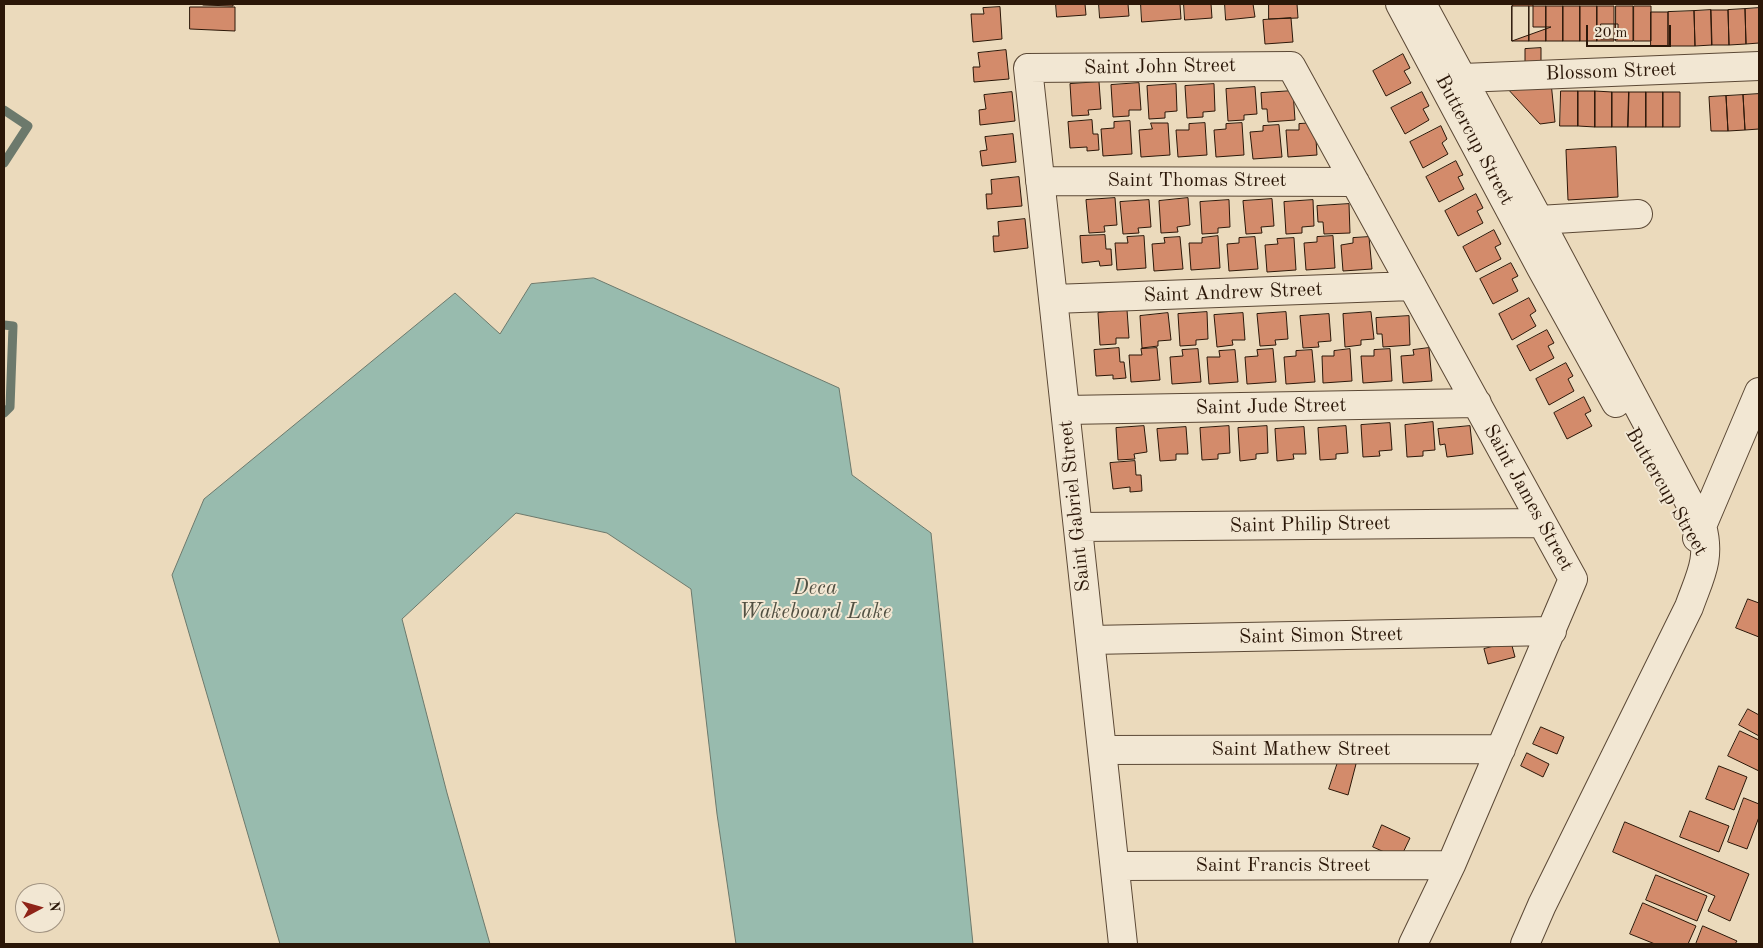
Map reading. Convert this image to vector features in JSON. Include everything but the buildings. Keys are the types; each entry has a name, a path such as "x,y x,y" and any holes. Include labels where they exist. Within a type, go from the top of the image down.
{"street":[{"name":"Buttercup Street","path":"1400,4 1541,268 1700,545"},
{"name":"Buttercup Street","path":"1422,4 1539,220 1700,545"},
{"name":"Saint John Street","path":"1028,68 1292,66"},
{"name":"Saint James Street","path":"1292,66 1573,579 1450,865 1413,944"},
{"name":"Blossom Street","path":"1463,78 1759,66"},
{"name":"Saint Gabriel Street","path":"1028,68 1123,944"},
{"name":"Saint Thomas Street","path":"1040,181 1355,182"},
{"path":"1539,220 1638,214"},
{"name":"Saint Andrew Street","path":"1053,299 1412,286"},
{"path":"1526,944 1542,906 1689,607 1700,545 1759,392"},
{"name":"Saint Jude Street","path":"1065,410 1476,403"},
{"name":"Saint Philip Street","path":"1078,527 1542,523"},
{"name":"Saint Simon Street","path":"1090,640 1552,631"},
{"name":"Saint Mathew Street","path":"1102,750 1500,749"},
{"name":"Saint Francis Street","path":"1115,866 1450,865"}],"water":[{"name":"Deca Wakeboard Lake","path":"594,278 839,388 852,475 931,533 973,944 736,944 717,814 691,589 607,533 516,513 402,619 447,793 490,944 280,944 172,575 204,499 455,293 500,334 531,284"}],"waterway":[{"path":"4,110 28,126 4,163"},
{"path":"4,325 13,326 10,407 4,413"}]}
